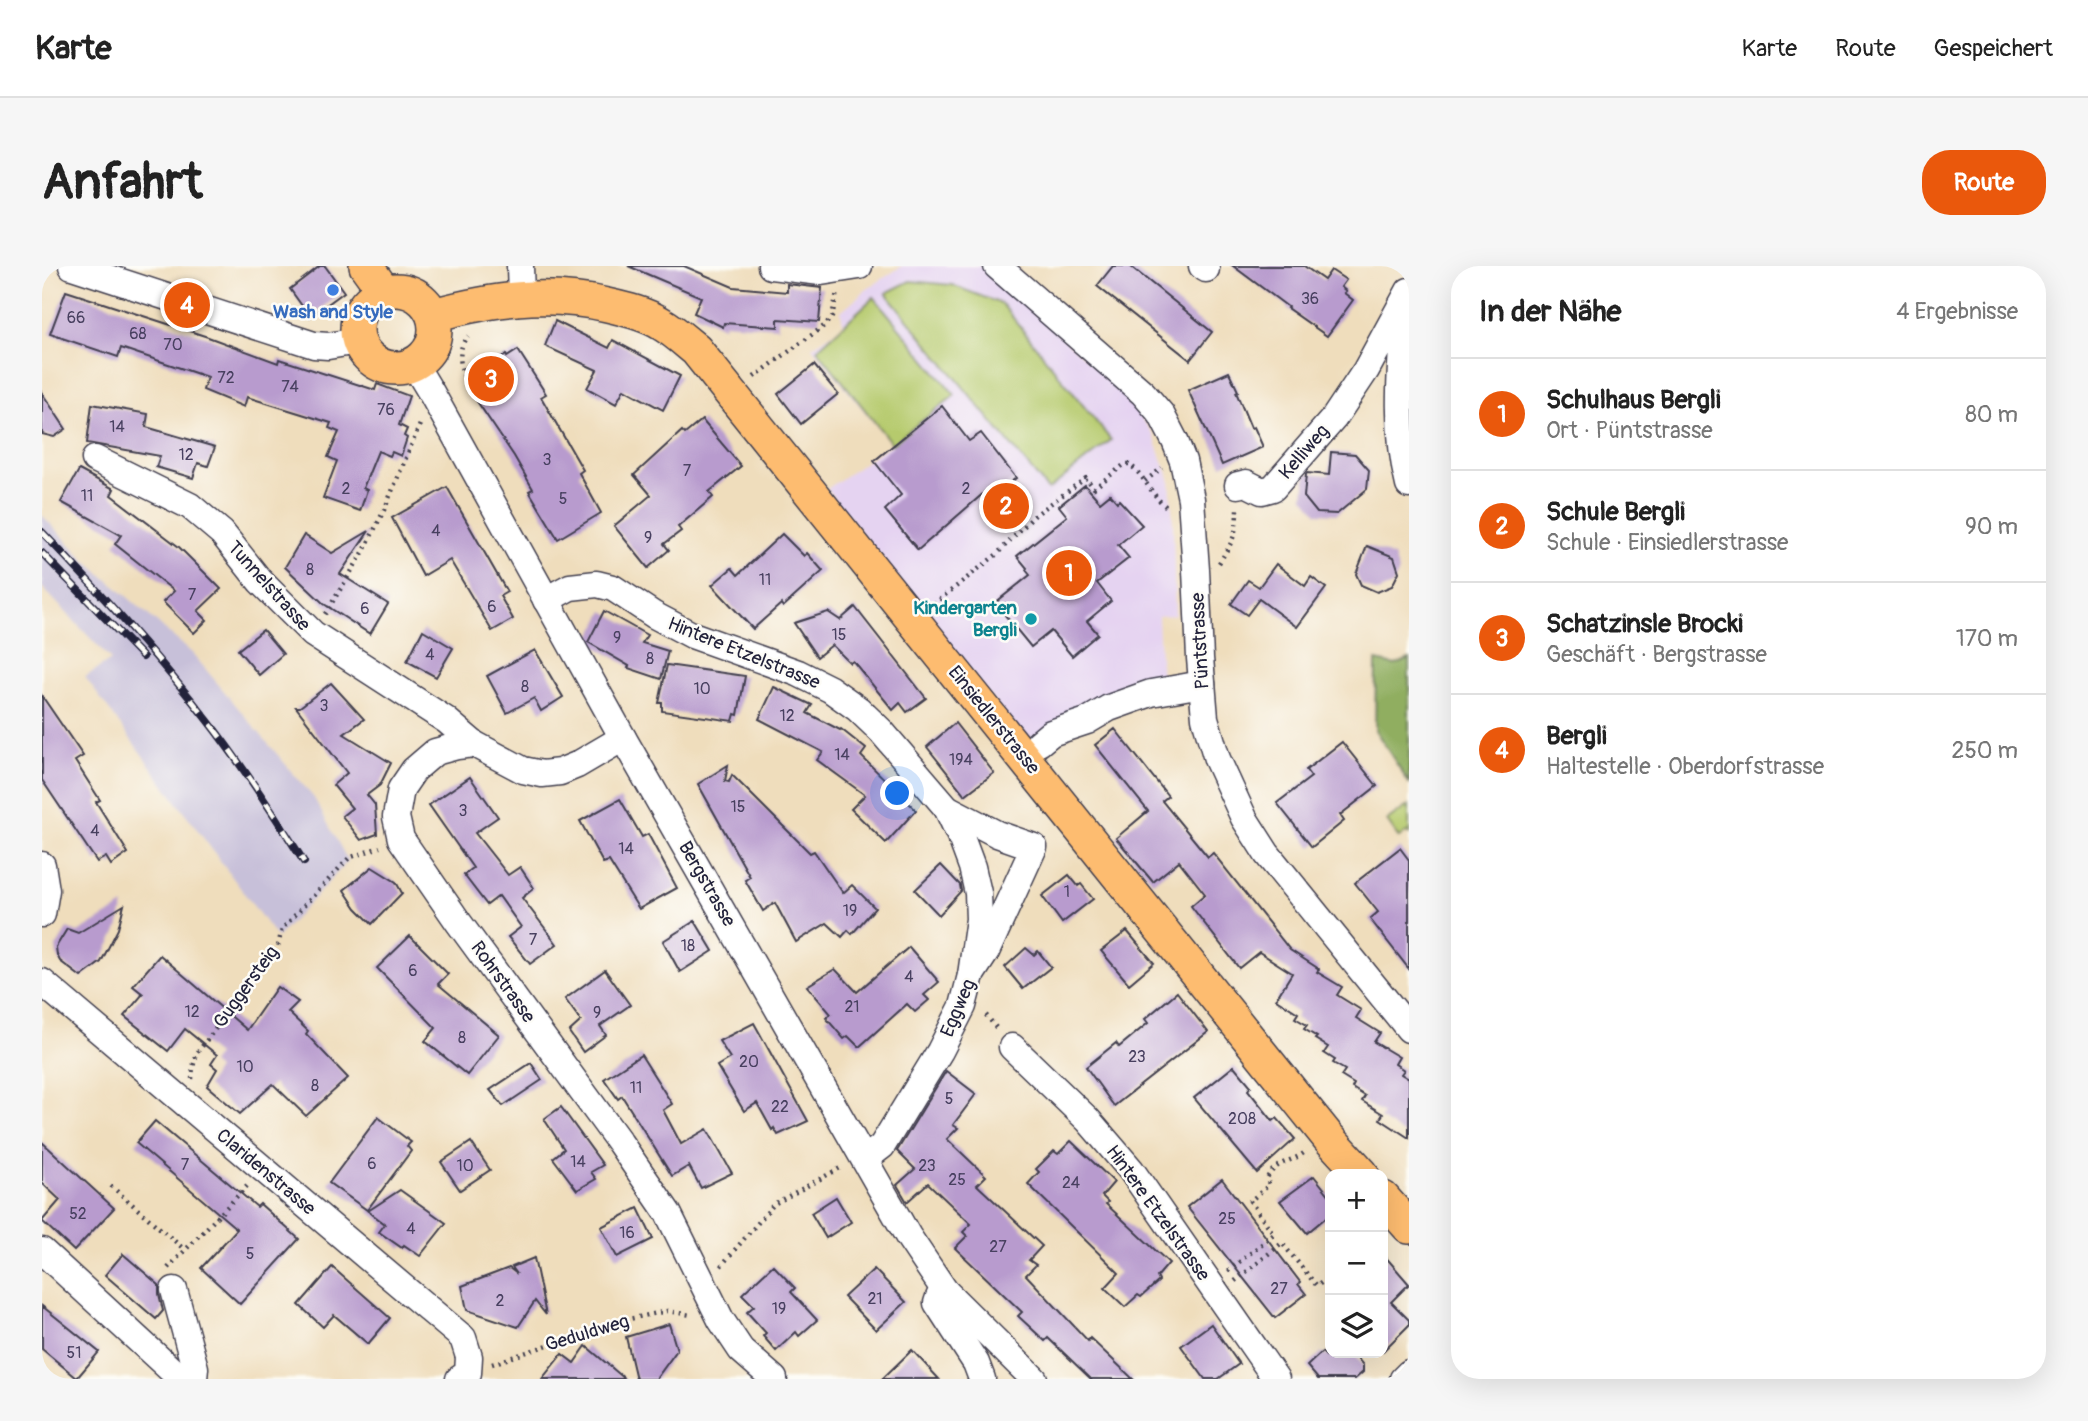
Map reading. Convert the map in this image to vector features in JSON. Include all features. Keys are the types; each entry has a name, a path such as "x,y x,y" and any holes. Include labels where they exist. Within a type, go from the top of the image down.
{"main road":[{"path":"375,279 396,290 418,296 427,304 433,315 435,338 423,358 414,364 391,368 371,360 363,352 356,329 358,317 373,297 375,279"},
{"name":"Einsiedlerstrasse","path":"433,315 496,300 520,282 629,310 661,323 696,350 1328,1137 1357,1169"},
{"path":"1388,1204 1409,1227"}],"street":[{"path":"72,266 314,345 328,346 358,341"},
{"path":"771,266 821,272 849,268"},
{"name":"Püntstrasse","path":"997,266 1143,393 1161,414 1183,461 1192,510 1205,718 1217,759 1244,818 1267,854 1409,1030"},
{"path":"1403,303 1400,437 1409,485"},
{"name":"Kelliweg","path":"1238,485 1246,483 1262,491 1273,488 1334,418 1366,370 1403,303"},
{"name":"Bergstrasse","path":"414,364 623,738 854,1163 945,1291 1034,1379"},
{"name":"Tunnelstrasse","path":"95,459 190,506 222,533 260,581 313,634 446,720 474,744"},
{"name":"Hintere Etzelstrasse","path":"546,600 570,587 597,584 612,588 692,635 798,673 830,689 859,709 947,808 972,867 978,893 979,919 971,975"},
{"path":"1040,743 1051,733 1087,721 1109,708 1151,692 1202,684"},
{"path":"474,744 523,770 542,774 560,772 577,765 623,738"},
{"name":"Rohrstrasse","path":"474,744 435,752 414,770 401,789 396,817 401,839 459,923 621,1143 668,1213 721,1320 741,1350 774,1379"},
{"name":"Hintere Etzelstrasse","path":"947,808 997,834 1034,847"},
{"name":"Eggweg","path":"854,1163 881,1146 940,1051 963,1006 971,975 986,952 1034,847"},
{"path":"42,865 46,890 42,914"},
{"name":"Claridenstrasse","path":"42,982 463,1338 469,1357 463,1376"},
{"name":"Hintere Etzelstrasse","path":"1012,1047 1088,1120 1131,1170 1276,1379"},
{"path":"42,1251 181,1379"},
{"path":"174,1290 195,1368 194,1379"},
{"path":"945,1291 937,1303 976,1363 982,1379"},
{"path":"1403,1379 1409,1373"}],"path":[{"path":"754,377 824,326 832,317 839,280 849,268"},
{"path":"464,376 461,372 463,341 472,333"},
{"path":"313,634 364,551 424,415"},
{"path":"936,603 996,555 1035,515 1086,478 1094,488 1125,464 1129,464 1162,503 1174,512 1192,510"},
{"path":"1145,481 1158,471"},
{"path":"1196,570 1217,566 1234,540 1238,485"},
{"name":"Guggersteig","path":"191,1108 192,1067 197,1053 278,946 282,929 349,858 401,839"},
{"path":"963,1006 982,1011 1012,1047"},
{"path":"1214,1289 1274,1234 1250,1201 1269,1185 1267,1178 1270,1172 1288,1159 1298,1158"},
{"path":"703,1283 719,1269 774,1204 854,1163"},
{"path":"174,1290 168,1266 262,1170"},
{"path":"111,1186 185,1250"},
{"path":"1214,1289 1282,1243 1317,1286 1325,1280"},
{"name":"Geduldweg","path":"463,1376 615,1322 667,1311 721,1320"}],"shaded area":[{"path":"902,266 981,266 1123,392 1153,434 1170,480 1175,615 1158,616 1161,680 1037,739 1022,737 827,489 891,444 812,347 843,326 841,311"},
{"path":"42,515 85,560 192,653 314,798 348,861 277,938 85,677 111,660 42,587"}],"green space":[{"path":"910,281 952,285 1002,304 1111,440 1048,490 886,293"},
{"path":"874,297 955,395 892,444 817,349"},
{"path":"1409,659 1409,783 1375,730 1376,661 1396,665"},
{"path":"1409,805 1409,834 1407,832 1399,838 1387,821"}],"building":[{"path":"320,266 325,266 344,292 310,317 290,289"},
{"path":"628,266 684,266 733,287 787,292 787,284 822,288 819,322 778,319 778,327 724,323 723,327 694,313 701,297"},
{"path":"1113,266 1130,266 1212,332 1190,360 1097,286"},
{"path":"1233,266 1304,266 1324,280 1331,270 1346,280 1341,287 1353,300 1327,336"},
{"path":"66,291 208,337 278,363 279,359 375,390 377,384 409,396 399,425 407,429 401,456 392,452 390,456 378,451 363,488 367,490 360,511 323,498 337,461 328,457 339,432 329,428 331,423 247,397 244,407 203,390 207,377 121,348 118,357 50,334"},
{"path":"555,321 609,348 613,340 680,376 663,410 624,389 616,404 587,388 597,370 545,346"},
{"path":"518,350 546,394 541,397 583,470 579,473 601,513 558,539 529,491 533,489 514,456 464,382"},
{"path":"814,365 838,394 801,424 778,394"},
{"path":"1229,372 1251,428 1254,427 1263,447 1222,465 1188,390"},
{"path":"42,393 66,429 54,437 42,434"},
{"path":"92,404 148,414 146,427 215,447 208,466 198,463 193,478 156,467 160,456 87,443"},
{"path":"942,406 969,441 981,433 1016,478 990,498 985,492 918,550 885,510 901,495 874,461"},
{"path":"702,420 741,466 709,492 713,497 678,527 681,531 664,544 669,550 648,568 614,526 651,495 634,475 682,431 685,434"},
{"path":"1331,452 1355,454 1369,470 1367,489 1337,514 1317,513 1304,497 1306,474 1329,475"},
{"path":"79,470 114,489 111,495 179,547 221,589 198,611 207,620 194,633 163,602 174,591 115,544 121,535 61,502"},
{"path":"1085,485 1100,502 1110,494 1117,502 1119,500 1142,525 1118,545 1129,558 1097,583 1111,601 1087,621 1098,634 1072,656 1051,631 1031,647 995,603 1030,575 1017,556 1067,516 1059,506"},
{"path":"447,487 507,592 500,596 513,619 492,631 450,560 423,576 392,518"},
{"path":"369,531 340,574 388,604 370,634 324,604 285,567 304,535 332,553"},
{"path":"782,534 804,556 807,553 823,571 783,607 781,604 753,629 712,585 732,568 738,575"},
{"path":"1367,546 1394,557 1399,572 1392,586 1377,592 1361,585 1356,574"},
{"path":"1276,564 1305,586 1311,577 1326,588 1297,627 1259,599 1247,615 1231,604 1248,580 1259,587"},
{"path":"855,607 926,698 907,712 900,703 893,710 853,661 850,663 832,645 817,657 794,623 828,612 840,620"},
{"path":"604,611 647,635 642,643 668,651 661,679 628,668 629,666 588,642"},
{"path":"263,630 283,654 259,675 238,650"},
{"path":"423,630 453,648 436,677 407,661"},
{"path":"535,650 563,697 541,711 534,698 507,713 487,676"},
{"path":"667,665 745,676 738,715 735,714 733,721 662,711 662,703 659,703"},
{"path":"331,683 364,719 344,734 391,763 380,785 367,795 375,805 377,834 361,840 342,816 352,808 333,785 347,773 296,707 300,707"},
{"path":"774,687 812,705 807,713 841,729 866,749 861,756 916,810 886,843 851,809 865,795 817,760 823,752 759,719"},
{"path":"42,696 83,756 75,761 100,800 96,802 128,853 111,865 106,857 97,862 42,780"},
{"path":"955,723 994,773 965,795 927,747"},
{"path":"1115,729 1168,796 1162,801 1208,857 1213,853 1290,950 1319,969 1317,972 1342,987 1337,995 1361,1010 1356,1018 1380,1033 1374,1042 1399,1057 1395,1064 1404,1070 1401,1074 1409,1079 1409,1138 1380,1119 1383,1114 1362,1101 1365,1096 1352,1088 1354,1084 1341,1076 1345,1070 1333,1063 1335,1060 1324,1053 1328,1047 1304,1029 1307,1025 1295,1018 1298,1013 1276,999 1292,973 1259,952 1239,968 1191,906 1205,894 1179,861 1153,882 1116,838 1148,811 1095,745"},
{"path":"1342,742 1377,786 1340,815 1344,821 1312,847 1277,803 1311,777 1306,770"},
{"path":"728,765 725,781 729,782 732,775 810,853 814,851 843,893 852,885 875,908 852,934 848,930 842,937 827,923 796,942 775,903 763,911 745,880 750,877 698,784"},
{"path":"470,777 498,817 475,833 508,875 520,867 534,888 522,898 557,944 530,964 508,937 521,927 499,896 487,905 464,875 473,868 429,805"},
{"path":"620,799 642,837 648,834 677,888 639,909 609,861 603,863 580,821"},
{"path":"1400,848 1409,860 1409,969 1370,919 1378,912 1355,883"},
{"path":"941,865 960,885 961,891 939,915 915,890"},
{"path":"372,867 396,882 402,893 372,924 356,908 344,890"},
{"path":"1069,875 1078,886 1081,884 1093,899 1062,923 1042,896"},
{"path":"124,905 118,929 101,962 81,977 60,961 56,947 67,929 78,933"},
{"path":"695,921 713,951 680,972 663,941"},
{"path":"1127,931 1154,963 1129,984 1101,951"},
{"path":"410,936 448,974 438,984 499,1035 467,1075 425,1041 436,1028 377,968"},
{"path":"909,947 939,982 924,995 929,1000 915,1012 907,1004 859,1047 848,1036 844,1039 826,1018 831,1014 807,986 835,969 857,992"},
{"path":"1026,948 1034,955 1038,951 1051,967 1023,989 1005,967"},
{"path":"160,955 247,1030 277,987 298,1002 288,1012 348,1078 306,1116 273,1084 240,1114 207,1086 217,1069 211,1064 217,1055 185,1029 168,1051 124,1016 143,994 133,986"},
{"path":"605,970 630,1005 600,1026 606,1035 583,1052 569,1032 581,1021 565,999"},
{"path":"1177,992 1208,1032 1114,1106 1086,1067 1116,1043 1119,1047 1148,1023 1145,1019"},
{"path":"754,1023 808,1121 778,1135 774,1128 772,1130 757,1103 744,1111 717,1066 730,1058 719,1041"},
{"path":"641,1055 672,1104 663,1110 681,1144 707,1129 732,1173 701,1188 689,1166 672,1176 622,1096 618,1099 604,1079"},
{"path":"531,1063 542,1080 503,1106 490,1090"},
{"path":"1234,1066 1251,1086 1248,1090 1273,1121 1277,1118 1295,1139 1257,1173 1194,1098"},
{"path":"946,1071 976,1094 953,1125 958,1128 947,1139 986,1176 977,1185 1042,1246 1029,1260 1036,1265 1026,1275 1088,1341 1090,1338 1133,1379 1091,1379 1048,1338 1045,1341 1018,1316 1022,1312 955,1248 967,1236 963,1232 971,1224 928,1183 907,1202 897,1185 915,1169 897,1151"},
{"path":"561,1107 603,1165 591,1172 596,1179 577,1190 553,1158 564,1149 544,1119"},
{"path":"378,1117 411,1142 407,1146 411,1151 367,1210 329,1183"},
{"path":"155,1121 257,1207 260,1204 299,1239 240,1304 201,1268 237,1229 136,1143"},
{"path":"1071,1141 1114,1182 1102,1196 1108,1202 1106,1204 1169,1263 1157,1277 1159,1281 1125,1307 1105,1288 1119,1273 1028,1184 1039,1172 1036,1169 1054,1151 1058,1154"},
{"path":"42,1142 114,1208 74,1251 42,1221 60,1200 42,1183"},
{"path":"471,1142 490,1170 460,1190 441,1162"},
{"path":"1314,1176 1325,1190 1325,1218 1307,1233 1280,1201"},
{"path":"1222,1179 1300,1282 1298,1284 1306,1294 1275,1318 1187,1207"},
{"path":"400,1190 446,1223 420,1256 404,1245 402,1248 379,1232 385,1224 368,1211"},
{"path":"836,1197 851,1222 826,1238 811,1213"},
{"path":"638,1208 653,1239 617,1257 601,1227"},
{"path":"123,1254 159,1285 163,1311 156,1319 105,1275"},
{"path":"534,1258 546,1315 535,1301 518,1327 467,1310 462,1286 509,1268 517,1274 512,1267"},
{"path":"1388,1260 1409,1284 1391,1302 1409,1320 1409,1325 1388,1346"},
{"path":"773,1265 795,1288 791,1292 817,1320 799,1336 796,1332 776,1351 763,1336 766,1333 747,1312 754,1306 742,1294"},
{"path":"332,1267 390,1318 368,1344 334,1315 323,1327 299,1305"},
{"path":"874,1269 906,1302 876,1330 844,1297"},
{"path":"42,1306 99,1352 77,1378 42,1349"},
{"path":"669,1324 677,1350 656,1379 636,1379 626,1337"},
{"path":"1211,1324 1239,1364 1218,1379 1205,1379 1181,1346"},
{"path":"586,1346 625,1379 542,1379 562,1354 574,1363"},
{"path":"912,1350 939,1379 882,1379"},
{"path":"1322,1352 1325,1358 1357,1358 1363,1365 1363,1372 1355,1379 1318,1379 1307,1366"}],"railway":[{"path":"42,532 127,624 188,696 246,773 304,862"},
{"path":"42,553 143,657"}],"place":[{"name":"Wash and Style","path":"333,290"},
{"name":"Bergli","path":"187,305"},
{"name":"Schatzinsle Brocki","path":"491,379"},
{"name":"Schule Bergli","path":"1006,506"},
{"name":"Schulhaus Bergli","path":"1069,573"},
{"name":"Kindergarten Bergli","path":"1031,619"}]}
